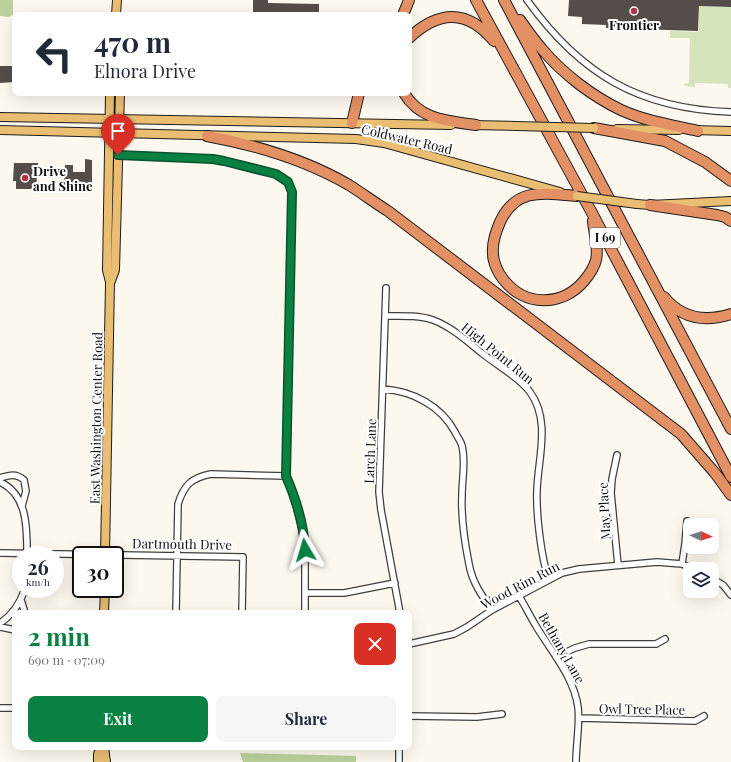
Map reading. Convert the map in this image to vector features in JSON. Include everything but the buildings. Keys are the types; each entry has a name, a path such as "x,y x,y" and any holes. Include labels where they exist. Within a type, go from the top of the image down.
{"highway":[{"path":"404,12 409,0"},
{"name":"I 69","path":"476,0 592,213 731,477"},
{"path":"505,0 542,49 564,71 590,91 622,110 659,122 698,131"},
{"name":"I 69","path":"505,0 731,429"},
{"path":"412,35 421,26 442,18 458,17 477,24 493,39 508,58"},
{"path":"352,123 358,96"},
{"path":"406,96 410,103 422,113 440,120 476,125"},
{"path":"594,128 623,135 665,141 705,162 731,181"},
{"path":"207,136 239,142 293,159 348,185 388,211 681,434 715,473 731,495"},
{"path":"576,196 550,192 536,194 526,196 506,209 495,234 493,255 499,273 508,286 520,295 534,300 550,300 567,296 590,274 596,260 597,243 592,213"},
{"path":"650,205 718,215 731,221"},
{"path":"654,285 671,305 686,314 701,319 718,318 731,314"}],"main road":[{"path":"116,12 117,0"},
{"name":"East Washington Center Road","path":"105,546 110,282 107,270 108,133 110,96"},
{"name":"East Washington Center Road","path":"110,282 115,270 120,96"},
{"path":"0,120 4,117"},
{"name":"Coldwater Road","path":"4,117 119,118 731,131"},
{"name":"Coldwater Road","path":"0,130 356,139 384,143 550,192"},
{"path":"576,196 650,205 727,201"},
{"path":"104,610 105,598"},
{"path":"98,762 100,750"},
{"path":"104,750 106,762"}],"street":[{"path":"527,0 543,22 563,44 585,64 616,85 647,98 684,108 710,112 731,112"},
{"path":"118,155 213,159 276,174 288,182 292,192 286,476 293,494 305,541 304,610"},
{"name":"Larch Lane","path":"386,288 379,492 399,610"},
{"name":"High Point Run","path":"385,316 417,316 434,320 452,330 530,392 537,405 541,421 542,434 537,507 545,568 549,580"},
{"path":"383,389 413,394 430,405 449,421 462,445 464,471 462,495 469,565 476,587 492,610"},
{"name":"May Place","path":"617,455 611,493 618,565"},
{"path":"176,610 178,504 182,492 190,482 199,477 210,474 286,476"},
{"path":"0,478 14,475 24,480 26,491 22,506"},
{"path":"0,482 14,493 22,506 27,528 27,546"},
{"name":"Dartmouth Drive","path":"0,553 12,553"},
{"path":"682,564 684,554"},
{"name":"Dartmouth Drive","path":"124,555 243,557 242,610"},
{"name":"Wood Rim Run","path":"412,643 454,634 492,610 549,580 579,569 657,562 682,564"},
{"path":"719,582 731,594"},
{"path":"305,593 344,593 395,584"},
{"name":"Bethany Lane","path":"519,596 574,690 579,718 576,762"},
{"path":"21,600 25,610"},
{"path":"14,610 21,600"},
{"path":"0,623 12,612"},
{"path":"0,627 12,629"},
{"path":"556,657 575,648 589,644 656,644 665,639"},
{"path":"0,708 12,708"},
{"path":"412,716 477,717 502,714"},
{"name":"Owl Tree Place","path":"579,718 695,721 704,716"},
{"path":"399,750 399,762"}],"green space":[{"path":"0,0 13,0 12,15 8,17 0,16"},
{"path":"699,6 731,7 731,88 728,88 728,84 695,83 695,87 684,86 684,84 689,83 690,38 670,38 670,31 699,32"},
{"path":"240,753 356,756 356,762 243,762"}],"place":[{"name":"Frontier","path":"634,11"},
{"name":"Drive and Shine","path":"25,178"}],"route":[{"path":"118,155 213,159 276,174 288,182 292,192 286,476 302,525 305,550"}]}
